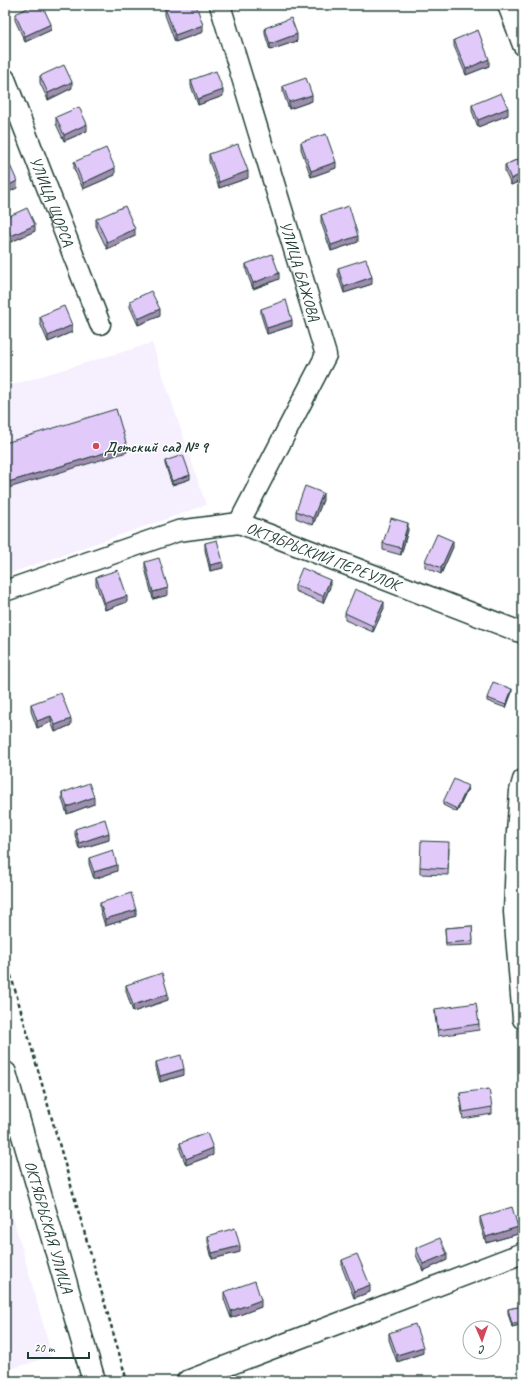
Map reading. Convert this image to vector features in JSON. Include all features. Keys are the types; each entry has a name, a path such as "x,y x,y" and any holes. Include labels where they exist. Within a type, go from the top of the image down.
{"main road":[{"name":"ОКТЯБРЬСКАЯ УЛИЦА","path":"5,1073 94,1381"}],"street":[{"name":"УЛИЦА БАЖОВА","path":"220,5 326,355 239,523"},
{"path":"508,5 523,45"},
{"name":"УЛИЦА ЩОРСА","path":"5,78 100,324"},
{"name":"ОКТЯБРЬСКИЙ ПЕРЕУЛОК","path":"5,591 178,531 239,523 523,633"},
{"path":"523,780 520,791 517,832 514,912 523,1019"},
{"path":"187,1381 523,1254"}],"path":[{"path":"5,954 127,1381"}],"shaded area":[{"name":"Детский сад № 9","path":"152,343 206,505 5,575 5,387"},
{"path":"5,1188 52,1356 5,1371"}],"building":[{"path":"34,5 42,5 51,24 25,36 15,14"},
{"path":"174,5 196,5 203,25 175,35 165,8"},
{"path":"291,18 297,34 270,44 265,28"},
{"path":"478,30 489,59 466,69 454,40"},
{"path":"64,65 72,82 48,93 40,76"},
{"path":"216,71 223,90 198,99 191,80"},
{"path":"306,78 312,95 289,102 283,86"},
{"path":"501,93 508,108 478,120 472,105"},
{"path":"79,107 87,124 64,135 56,117"},
{"path":"326,134 336,162 311,171 301,142"},
{"path":"238,144 248,171 219,182 209,154"},
{"path":"106,148 115,168 83,183 74,162"},
{"path":"523,157 523,173 511,179 505,165"},
{"path":"9,163 17,181 5,187 5,165"},
{"path":"125,206 135,229 107,242 96,219"},
{"path":"349,206 358,236 331,245 321,215"},
{"path":"27,208 35,225 11,236 5,222 5,218"},
{"path":"272,254 279,273 253,283 246,264"},
{"path":"366,259 372,277 344,287 338,268"},
{"path":"151,291 160,309 138,319 130,301"},
{"path":"286,300 292,320 267,328 261,309"},
{"path":"64,306 72,325 48,336 40,316"},
{"path":"116,409 127,446 5,483 5,443"},
{"path":"183,455 190,475 172,481 165,461"},
{"path":"305,486 323,493 313,518 296,511"},
{"path":"391,518 408,523 401,548 383,543"},
{"path":"437,534 453,541 441,568 425,561"},
{"path":"217,540 223,562 210,565 205,543"},
{"path":"159,558 168,588 153,592 145,562"},
{"path":"302,568 330,580 323,596 295,585"},
{"path":"118,570 127,596 105,603 96,577"},
{"path":"355,589 384,602 373,626 345,613"},
{"path":"493,682 512,689 506,705 487,698"},
{"path":"61,693 71,719 55,725 51,716 37,721 31,704"},
{"path":"454,779 468,786 457,809 443,802"},
{"path":"89,783 94,797 67,807 62,793"},
{"path":"105,819 109,833 79,843 75,829"},
{"path":"421,841 449,842 448,869 420,867"},
{"path":"113,850 117,865 94,872 89,858"},
{"path":"131,893 136,910 105,919 100,903"},
{"path":"472,926 473,941 446,943 445,928"},
{"path":"162,973 168,994 133,1005 126,985"},
{"path":"476,1003 479,1024 438,1030 435,1009"},
{"path":"181,1055 184,1069 160,1076 156,1062"},
{"path":"489,1089 492,1107 463,1112 460,1093"},
{"path":"207,1133 213,1148 186,1159 180,1143"},
{"path":"512,1207 518,1227 486,1237 480,1217"},
{"path":"235,1228 240,1246 212,1253 208,1236"},
{"path":"440,1238 447,1254 423,1264 416,1248"},
{"path":"357,1254 370,1285 354,1291 342,1260"},
{"path":"255,1281 261,1300 231,1311 224,1292"},
{"path":"523,1306 523,1321 512,1324 508,1309"},
{"path":"415,1324 423,1347 397,1355 389,1333"}],"place":[{"name":"Детский сад № 9","path":"96,446"}]}
